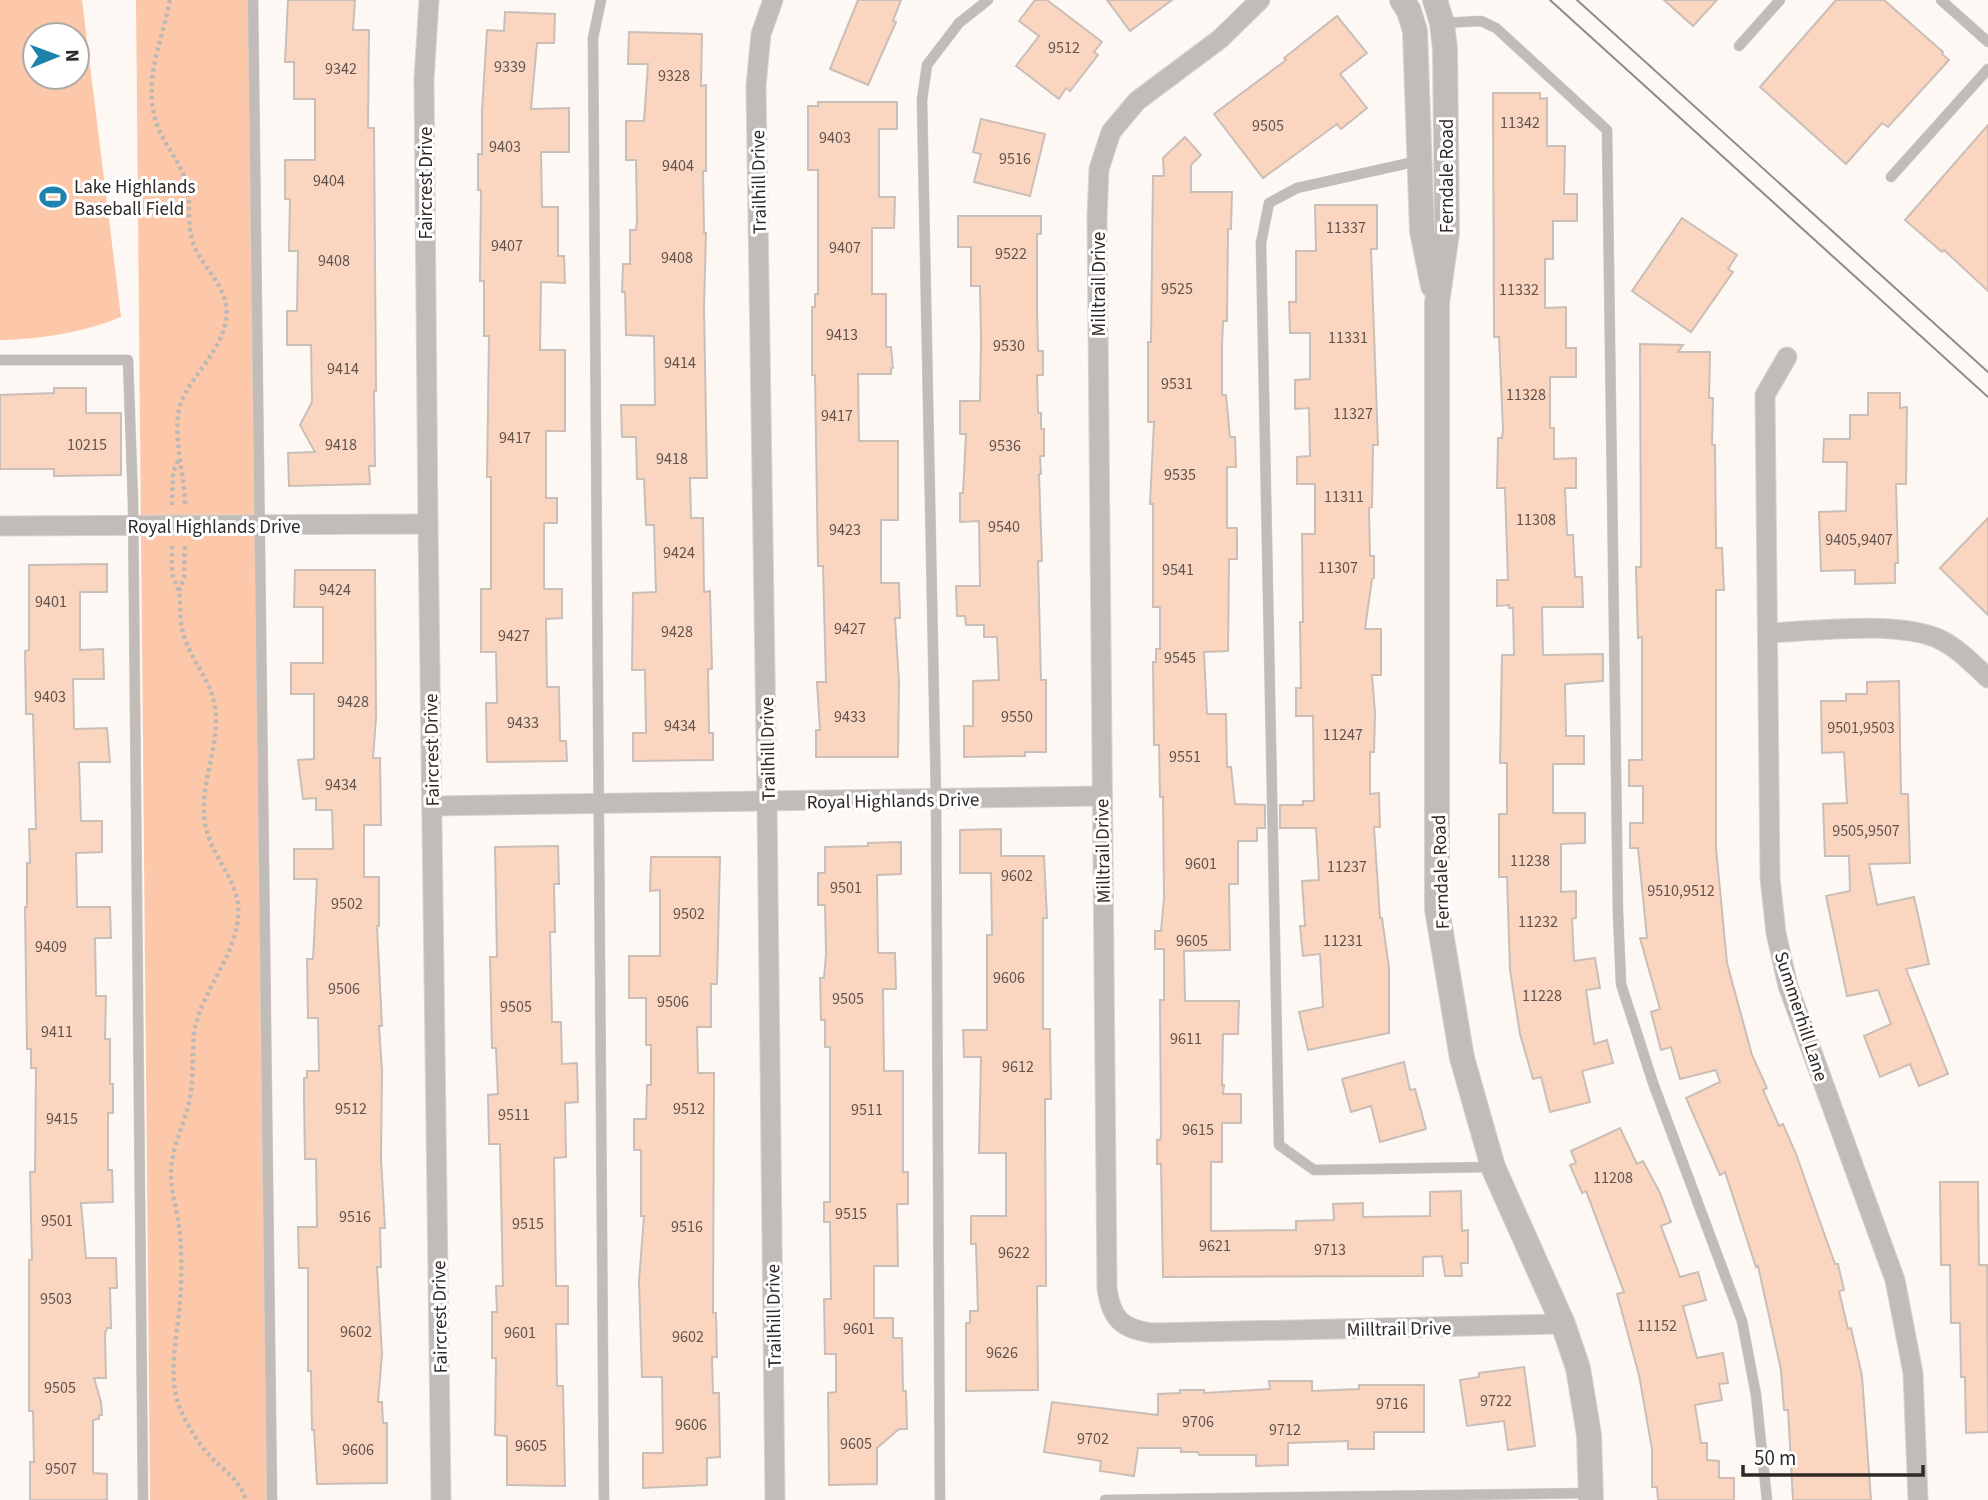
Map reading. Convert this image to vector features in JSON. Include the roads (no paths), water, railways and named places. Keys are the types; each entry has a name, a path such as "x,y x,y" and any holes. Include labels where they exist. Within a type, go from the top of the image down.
{"street":[{"name":"Faircrest Drive","path":"429,0 424,79 442,1500"},
{"name":"Trailhill Drive","path":"773,0 761,34 756,86 775,1500"},
{"name":"Milltrail Drive","path":"1260,0 1220,39 1136,101 1111,132 1099,169 1097,231 1101,796 1107,1288 1110,1306 1119,1321 1134,1331 1152,1333 1563,1324"},
{"name":"Ferndale Road","path":"1402,0 1409,11 1415,31 1422,231 1437,303"},
{"name":"Ferndale Road","path":"1438,12 1446,49 1447,233 1437,303 1437,909 1462,1058 1493,1167 1563,1324 1578,1368 1589,1434 1590,1496"},
{"name":"Summerhill Lane","path":"1787,357 1765,395 1770,878 1776,933 1788,986 1895,1280 1913,1373 1918,1500"},
{"name":"Royal Highlands Drive","path":"0,526 428,524"},
{"path":"1768,633 1877,629 1906,631 1941,640 1966,657 1988,678"},
{"name":"Royal Highlands Drive","path":"432,806 1101,796"}],"lane":[{"path":"253,0 272,1500"},
{"path":"601,0 593,38 604,1500"},
{"path":"940,1500 936,799 922,100 927,65 959,23 988,0"},
{"path":"1738,46 1780,0"},
{"path":"1941,0 1988,41"},
{"path":"1438,12 1480,21 1496,28 1607,130 1621,984 1653,1083 1742,1321 1756,1395 1767,1500"},
{"path":"1891,177 1988,69"},
{"path":"1419,161 1297,188 1269,203 1261,243 1279,1145 1314,1170 1493,1167"},
{"path":"0,360 128,360 133,526 143,1500"},
{"path":"1105,1500 1590,1496"}],"tram line":[{"path":"1550,0 1988,397"},
{"path":"1577,0 1988,372"}],"place":[{"name":"Lake Highlands Baseball Field","path":"53,197"}]}
